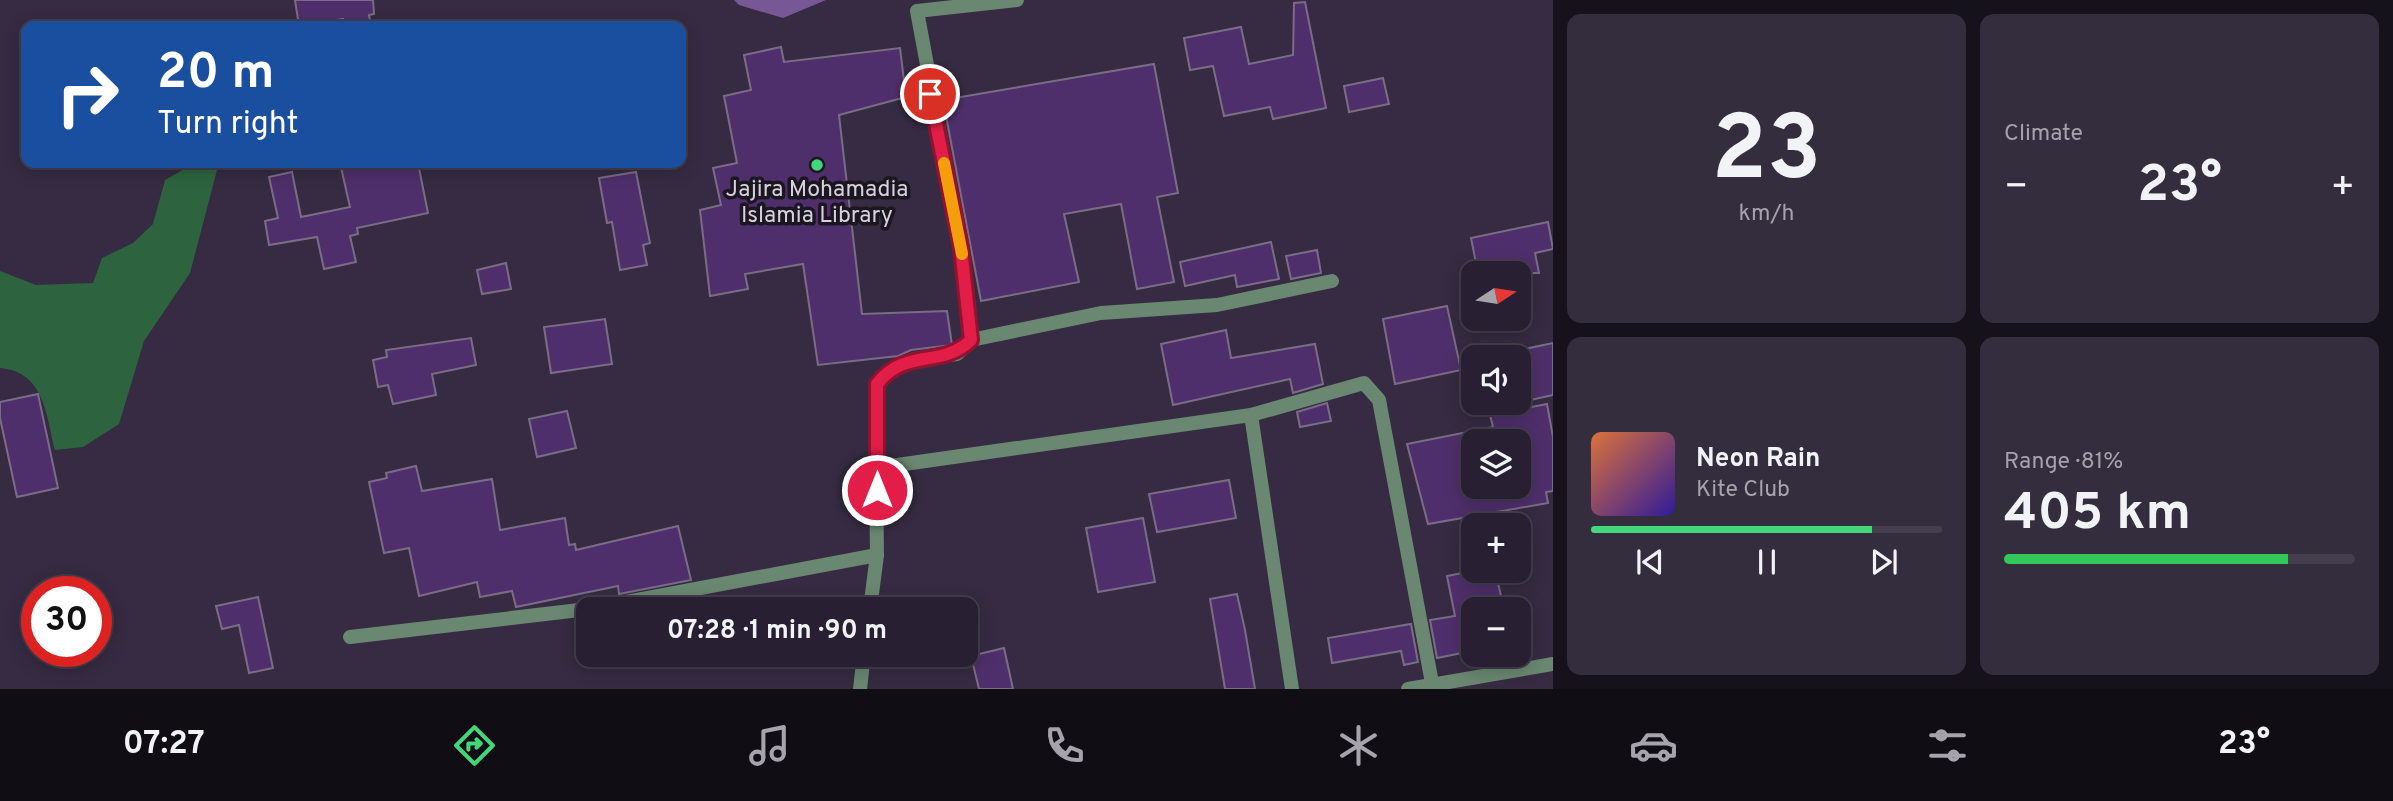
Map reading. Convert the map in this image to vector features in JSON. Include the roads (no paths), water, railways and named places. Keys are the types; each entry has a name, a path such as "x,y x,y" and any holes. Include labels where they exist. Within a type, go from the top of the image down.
{"street":[{"path":"971,340 961,248 916,6 1017,0"},
{"path":"872,597 877,555 877,384 887,372 912,360 957,354 971,340 1101,313 1217,304 1332,281"},
{"path":"877,468 1251,415 1364,383 1378,400 1432,683"},
{"path":"1251,415 1292,689"},
{"path":"652,597 877,555"},
{"path":"350,637 576,610"},
{"path":"1408,689 1553,664"},
{"path":"860,689 863,667"}],"place":[{"name":"Jajira Mohamadia Islamia Library","path":"817,165"}]}
